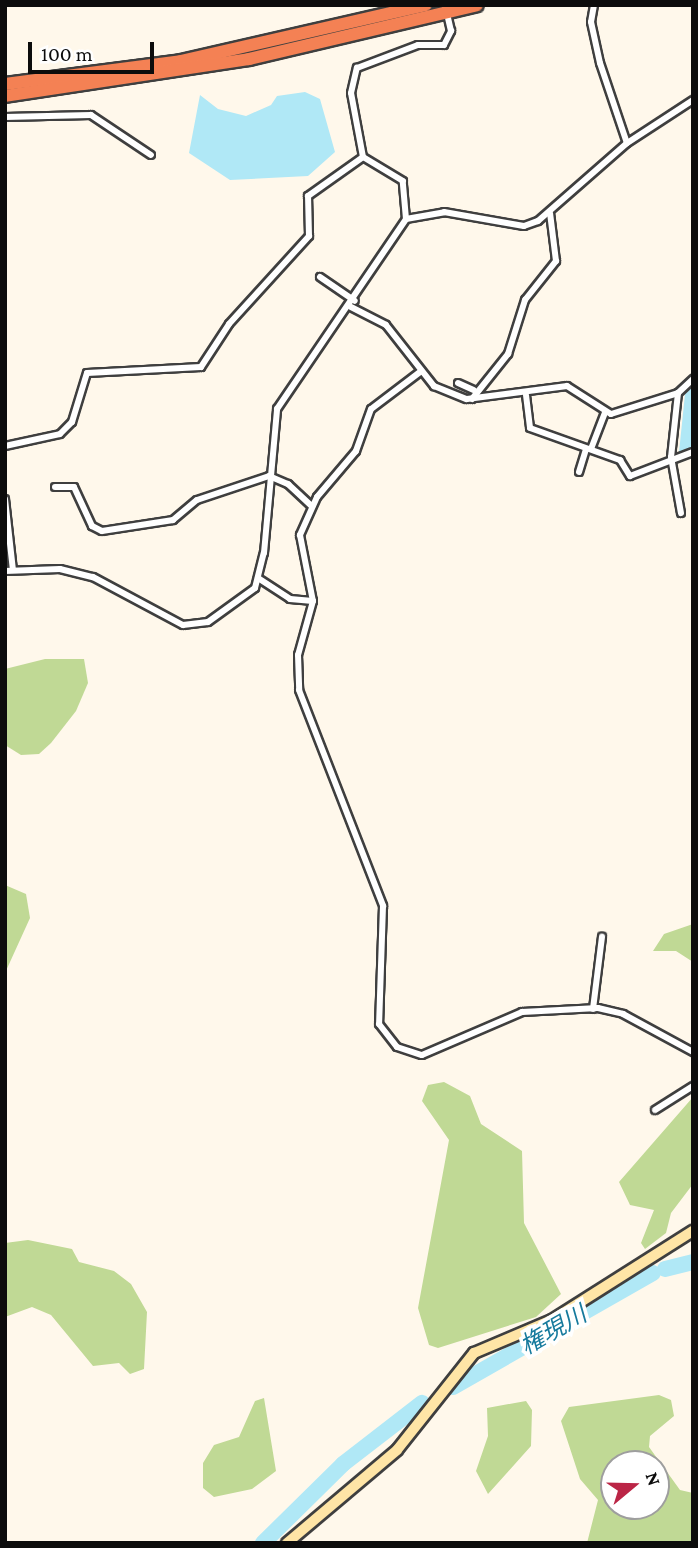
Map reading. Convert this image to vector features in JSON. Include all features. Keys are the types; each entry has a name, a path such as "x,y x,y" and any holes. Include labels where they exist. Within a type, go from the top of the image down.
{"highway":[{"path":"5,84 181,61 426,5"},
{"path":"5,96 248,59 477,5"}],"street":[{"path":"594,5 590,22 600,63 627,143"},
{"path":"5,499 9,571 93,577 183,625 224,613 258,578 269,476 284,394 353,304 406,219 403,181 363,157 351,93 358,68 418,45 444,45 450,38 447,10"},
{"path":"406,219 444,212 524,226 550,213 627,143 693,100"},
{"path":"5,117 91,115 152,155"},
{"path":"5,446 60,434 72,422 87,373 201,367 229,324 309,236 308,196 363,157"},
{"path":"472,399 474,390 508,355 525,300 556,261 550,213"},
{"path":"320,277 386,326 420,372 443,391 472,399 526,395 567,386 605,413"},
{"path":"420,372 371,409 356,451 312,506 300,535 313,601 298,655 299,690 383,906 377,1013 384,1034 407,1052 432,1054 522,1012 593,1009 623,1014 693,1052"},
{"path":"579,472 605,413 678,393 693,379"},
{"path":"458,383 474,390"},
{"path":"678,393 671,457 681,513"},
{"path":"526,395 530,428 620,460 630,476 671,457 693,452"},
{"path":"55,487 74,487 92,526 102,531 173,520 197,500 269,476"},
{"path":"269,476 312,506"},
{"path":"258,578 290,599 313,601"},
{"path":"593,1009 602,937"},
{"path":"655,1110 693,1086"},
{"path":"287,1543 405,1442 474,1353 552,1320 693,1231"}],"green space":[{"path":"45,659 84,659 88,683 76,711 51,743 39,754 21,755 5,745 5,669"},
{"path":"5,885 26,894 30,918 5,973"},
{"path":"693,924 693,962 676,951 653,951 664,934"},
{"path":"444,1082 470,1096 481,1124 522,1151 524,1223 561,1294 536,1317 438,1348 429,1345 418,1308 449,1140 422,1101 428,1085"},
{"path":"693,1097 693,1184 671,1213 666,1233 645,1249 641,1243 654,1210 630,1205 619,1182"},
{"path":"28,1240 72,1249 79,1262 114,1271 131,1284 147,1312 144,1369 130,1374 119,1363 93,1366 51,1315 32,1307 5,1317 5,1243"},
{"path":"659,1395 671,1400 674,1416 650,1436 651,1450 600,1450 600,1520 670,1520 670,1476 680,1490 693,1493 693,1543 587,1543 598,1500 580,1479 561,1421 569,1407"},
{"path":"264,1398 276,1471 252,1489 214,1497 203,1488 203,1463 214,1445 239,1437 255,1401"},
{"path":"526,1401 532,1410 531,1446 488,1494 476,1471 488,1436 487,1408"}],"water":[{"path":"305,92 320,99 335,152 308,176 230,180 189,153 200,95 218,109 246,116 271,105 277,96"},
{"path":"693,386 693,448 679,452 685,394"}],"waterway":[{"name":"権現川","path":"665,1269 693,1262"},
{"name":"権現川","path":"453,1387 653,1273"},
{"name":"権現川","path":"263,1543 343,1464 422,1403"}]}
